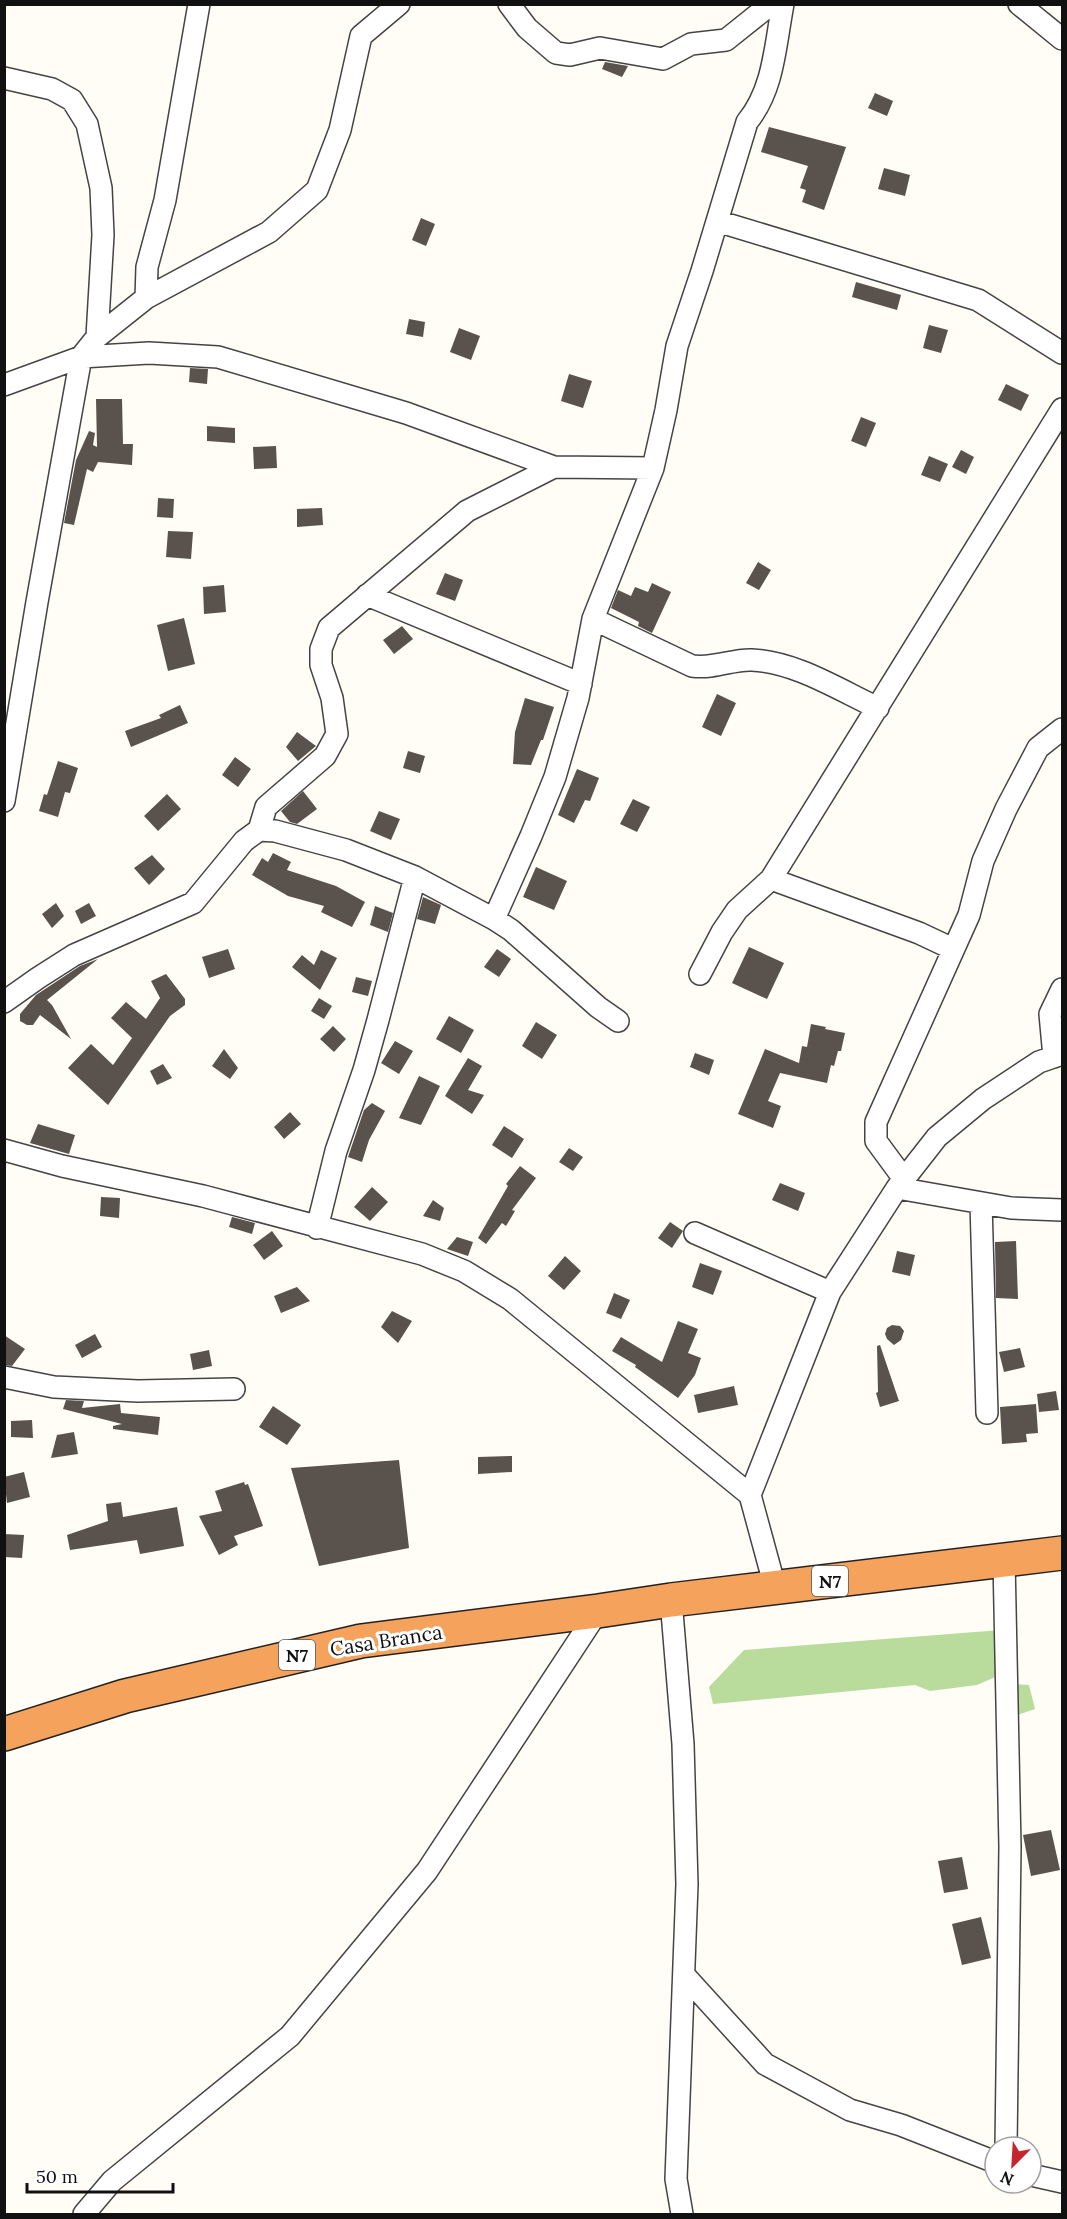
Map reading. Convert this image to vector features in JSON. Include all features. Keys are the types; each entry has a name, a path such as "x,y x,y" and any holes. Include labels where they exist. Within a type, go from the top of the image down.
{"highway":[{"name":"N7","path":"598,1611 671,1600 1004,1560 1056,1558"},
{"name":"Casa Branca","path":"4,1734 125,1696 361,1641 598,1611"}],"street":[{"path":"146,298 147,267 165,200 199,4"},
{"path":"4,801 81,357 97,337 146,298 269,232 317,190 340,130 361,36 399,4"},
{"path":"509,4 527,28 555,53 570,56 600,48 663,59 691,44 726,40 771,4"},
{"path":"494,919 555,777 581,684 593,619 653,468 677,346 747,122 758,108 767,89 783,4"},
{"path":"1019,4 1062,39"},
{"path":"4,78 52,89 72,100 87,124 101,188 103,235 97,337"},
{"path":"717,221 978,300 1062,353"},
{"path":"4,385 81,357 149,353 218,357 406,413 554,467 653,468"},
{"path":"700,974 722,932 737,910 771,879 1062,409"},
{"path":"4,1002 74,955 193,903 244,841 259,830 266,807 325,756 337,734 332,698 321,666 321,649 329,628 466,511 554,467"},
{"path":"367,595 581,684"},
{"path":"593,619 692,666 708,668 750,660 772,663 803,673 878,708"},
{"path":"1062,729 1038,748 1006,809 983,861 969,915 876,1122 876,1141 900,1184 1011,1208 1062,1210"},
{"path":"259,830 275,831 346,850 415,877 494,919 511,930 598,1007 618,1021"},
{"path":"317,1228 336,1152 364,1070 378,1020 415,877"},
{"path":"771,879 919,933 953,949"},
{"path":"750,1495 830,1292 900,1184 938,1137 983,1099 1039,1062 1058,1056 1050,1014 1062,988"},
{"path":"4,1150 62,1166 203,1196 422,1254 464,1271 501,1294 750,1495 775,1587"},
{"path":"981,1203 987,1413"},
{"path":"695,1233 830,1292"},
{"path":"4,1377 54,1387 104,1390 234,1389"},
{"path":"1004,1560 1010,1846 1006,2135"},
{"path":"671,1600 683,1744 687,1884 676,2180 682,2214"},
{"path":"84,2214 112,2181 290,2036 427,1871 598,1611"},
{"path":"685,1976 765,2064 850,2110 901,2125 983,2157"},
{"path":"1043,2178 1062,2182"}],"green space":[{"path":"1001,1630 1001,1646 1018,1646 1014,1684 1029,1685 1035,1709 1006,1719 1000,1675 977,1685 930,1691 915,1685 713,1704 709,1687 744,1650"}],"building":[{"path":"605,62 628,66 622,77 602,69"},
{"path":"875,93 893,101 887,116 868,108"},
{"path":"769,127 846,147 824,210 802,202 806,190 800,188 808,166 761,152"},
{"path":"884,168 910,175 905,196 878,189"},
{"path":"421,218 435,224 426,246 412,240"},
{"path":"856,282 901,295 897,310 852,297"},
{"path":"409,319 425,322 423,337 406,334"},
{"path":"929,325 948,330 941,353 923,348"},
{"path":"459,328 480,336 471,360 450,352"},
{"path":"190,368 208,369 207,384 189,382"},
{"path":"569,374 592,381 583,408 561,401"},
{"path":"1006,384 1029,395 1021,411 998,400"},
{"path":"96,399 122,399 123,444 133,444 132,465 98,462 93,472 87,469 74,525 64,523 76,460 89,431 95,433 93,445 97,447"},
{"path":"861,417 876,423 866,447 851,441"},
{"path":"207,426 235,428 235,443 207,441"},
{"path":"276,446 277,468 254,469 253,447"},
{"path":"961,450 974,457 966,474 952,467"},
{"path":"929,456 948,464 940,482 921,475"},
{"path":"158,498 174,499 173,518 157,517"},
{"path":"322,508 323,525 297,527 297,509"},
{"path":"168,531 193,532 191,559 166,557"},
{"path":"758,562 771,570 759,590 746,583"},
{"path":"445,573 463,580 455,601 436,594"},
{"path":"652,583 671,592 652,633 638,626 639,622 611,608 618,590 631,596 635,587 648,592"},
{"path":"224,585 226,612 204,614 203,587"},
{"path":"184,618 195,664 168,671 157,625"},
{"path":"402,626 413,639 394,654 383,640"},
{"path":"717,694 736,703 721,736 702,727"},
{"path":"525,698 554,707 543,740 541,740 531,765 513,764 515,732"},
{"path":"180,705 188,723 131,747 125,731 161,718 159,715"},
{"path":"297,732 316,746 298,761 286,747"},
{"path":"408,751 425,756 420,773 403,768"},
{"path":"235,757 251,769 238,787 222,775"},
{"path":"58,761 78,768 70,793 65,792 58,817 39,811"},
{"path":"577,769 599,778 590,801 585,800 574,823 558,815"},
{"path":"303,791 317,809 297,824 290,822 281,811"},
{"path":"167,794 181,809 158,831 144,816"},
{"path":"633,799 650,807 637,832 620,824"},
{"path":"379,811 400,819 391,840 370,831"},
{"path":"273,853 291,862 287,870 336,886 365,902 352,927 321,912 324,906 288,896 252,875 262,858 268,862"},
{"path":"152,855 165,869 149,885 134,868"},
{"path":"536,867 567,881 554,910 523,897"},
{"path":"423,897 441,905 435,924 417,919"},
{"path":"56,903 64,916 52,928 42,914"},
{"path":"89,903 96,916 81,924 75,911"},
{"path":"375,906 393,913 388,932 370,925"},
{"path":"749,947 784,963 767,999 732,983"},
{"path":"228,949 235,969 209,978 202,957"},
{"path":"497,949 511,959 499,977 484,967"},
{"path":"321,950 337,958 320,990 292,967 302,955 314,965"},
{"path":"98,959 47,1000 71,1039 40,1015 33,1025 20,1021 20,1014 36,995 80,966"},
{"path":"166,974 185,999 185,1005 170,1016 108,1105 68,1068 91,1044 113,1065 132,1038 111,1018 126,1002 146,1019 160,998 151,981"},
{"path":"356,977 372,981 368,996 352,992"},
{"path":"319,998 332,1006 324,1019 311,1011"},
{"path":"449,1016 474,1030 461,1053 436,1039"},
{"path":"536,1022 557,1035 542,1059 522,1046"},
{"path":"811,1024 845,1033 841,1051 838,1051 834,1066 831,1065 827,1083 780,1073 768,1101 781,1106 773,1128 738,1114 765,1049 799,1063 802,1046 807,1047"},
{"path":"333,1026 346,1039 334,1052 320,1039"},
{"path":"395,1041 413,1051 399,1074 381,1063"},
{"path":"224,1049 238,1068 230,1079 212,1066"},
{"path":"695,1053 714,1060 709,1075 690,1067"},
{"path":"468,1058 482,1066 468,1090 484,1095 472,1114 445,1096"},
{"path":"163,1064 172,1078 157,1085 150,1071"},
{"path":"419,1076 440,1086 421,1125 399,1118"},
{"path":"372,1103 385,1111 369,1140 362,1162 348,1157 364,1110"},
{"path":"290,1112 301,1124 284,1139 274,1127"},
{"path":"38,1124 75,1135 69,1154 30,1143"},
{"path":"504,1126 524,1139 512,1158 492,1145"},
{"path":"569,1148 583,1157 573,1171 559,1162"},
{"path":"520,1166 536,1178 512,1210 515,1211 506,1226 502,1223 486,1244 478,1238 508,1186 506,1184"},
{"path":"780,1183 805,1193 798,1211 772,1200"},
{"path":"372,1187 388,1202 370,1221 354,1207"},
{"path":"101,1197 120,1198 119,1218 100,1216"},
{"path":"433,1200 444,1208 440,1221 423,1216"},
{"path":"232,1217 255,1223 252,1234 229,1227"},
{"path":"670,1222 683,1231 672,1248 658,1238"},
{"path":"272,1231 283,1246 264,1260 253,1245"},
{"path":"457,1237 473,1242 468,1256 447,1249"},
{"path":"1016,1241 1018,1299 996,1298 995,1242"},
{"path":"897,1251 915,1255 910,1276 892,1272"},
{"path":"565,1256 581,1271 564,1290 548,1276"},
{"path":"700,1263 722,1271 713,1295 692,1287"},
{"path":"297,1287 310,1301 281,1313 274,1296"},
{"path":"614,1293 630,1300 621,1319 606,1313"},
{"path":"392,1311 412,1321 398,1343 381,1327"},
{"path":"678,1321 698,1329 688,1353 701,1358 695,1375 678,1398 635,1367 636,1365 612,1351 621,1337 662,1362"},
{"path":"892,1325 900,1326 904,1331 901,1340 894,1345 885,1334 887,1328"},
{"path":"95,1334 102,1347 82,1358 75,1345"},
{"path":"4,1335 25,1349 12,1366 4,1365"},
{"path":"880,1345 899,1401 880,1407 876,1393 878,1392 877,1346"},
{"path":"1020,1348 1025,1367 1004,1372 999,1352"},
{"path":"209,1350 212,1366 193,1370 190,1354"},
{"path":"734,1386 738,1405 698,1413 694,1395"},
{"path":"1056,1391 1059,1410 1039,1412 1037,1394"},
{"path":"66,1400 84,1401 82,1408 120,1404 121,1413 160,1417 158,1435 113,1429 113,1426 122,1424 63,1409"},
{"path":"1036,1404 1038,1433 1026,1434 1027,1442 1002,1444 1000,1407"},
{"path":"273,1406 301,1425 287,1445 259,1427"},
{"path":"32,1420 33,1438 11,1437 11,1421"},
{"path":"74,1432 78,1454 51,1458 57,1435"},
{"path":"512,1456 512,1472 478,1474 478,1457"},
{"path":"399,1460 409,1548 319,1566 291,1468"},
{"path":"24,1472 30,1497 7,1503 4,1477"},
{"path":"244,1482 245,1485 248,1484 263,1526 234,1536 238,1545 219,1555 199,1516 222,1511 215,1491"},
{"path":"121,1502 123,1517 177,1507 184,1546 140,1554 137,1540 70,1550 67,1535 108,1521 106,1504"},
{"path":"4,1534 24,1535 22,1558 4,1557"},
{"path":"1051,1830 1060,1870 1031,1876 1023,1835"},
{"path":"962,1857 968,1889 944,1893 938,1861"},
{"path":"981,1917 991,1958 962,1965 952,1924"}]}
